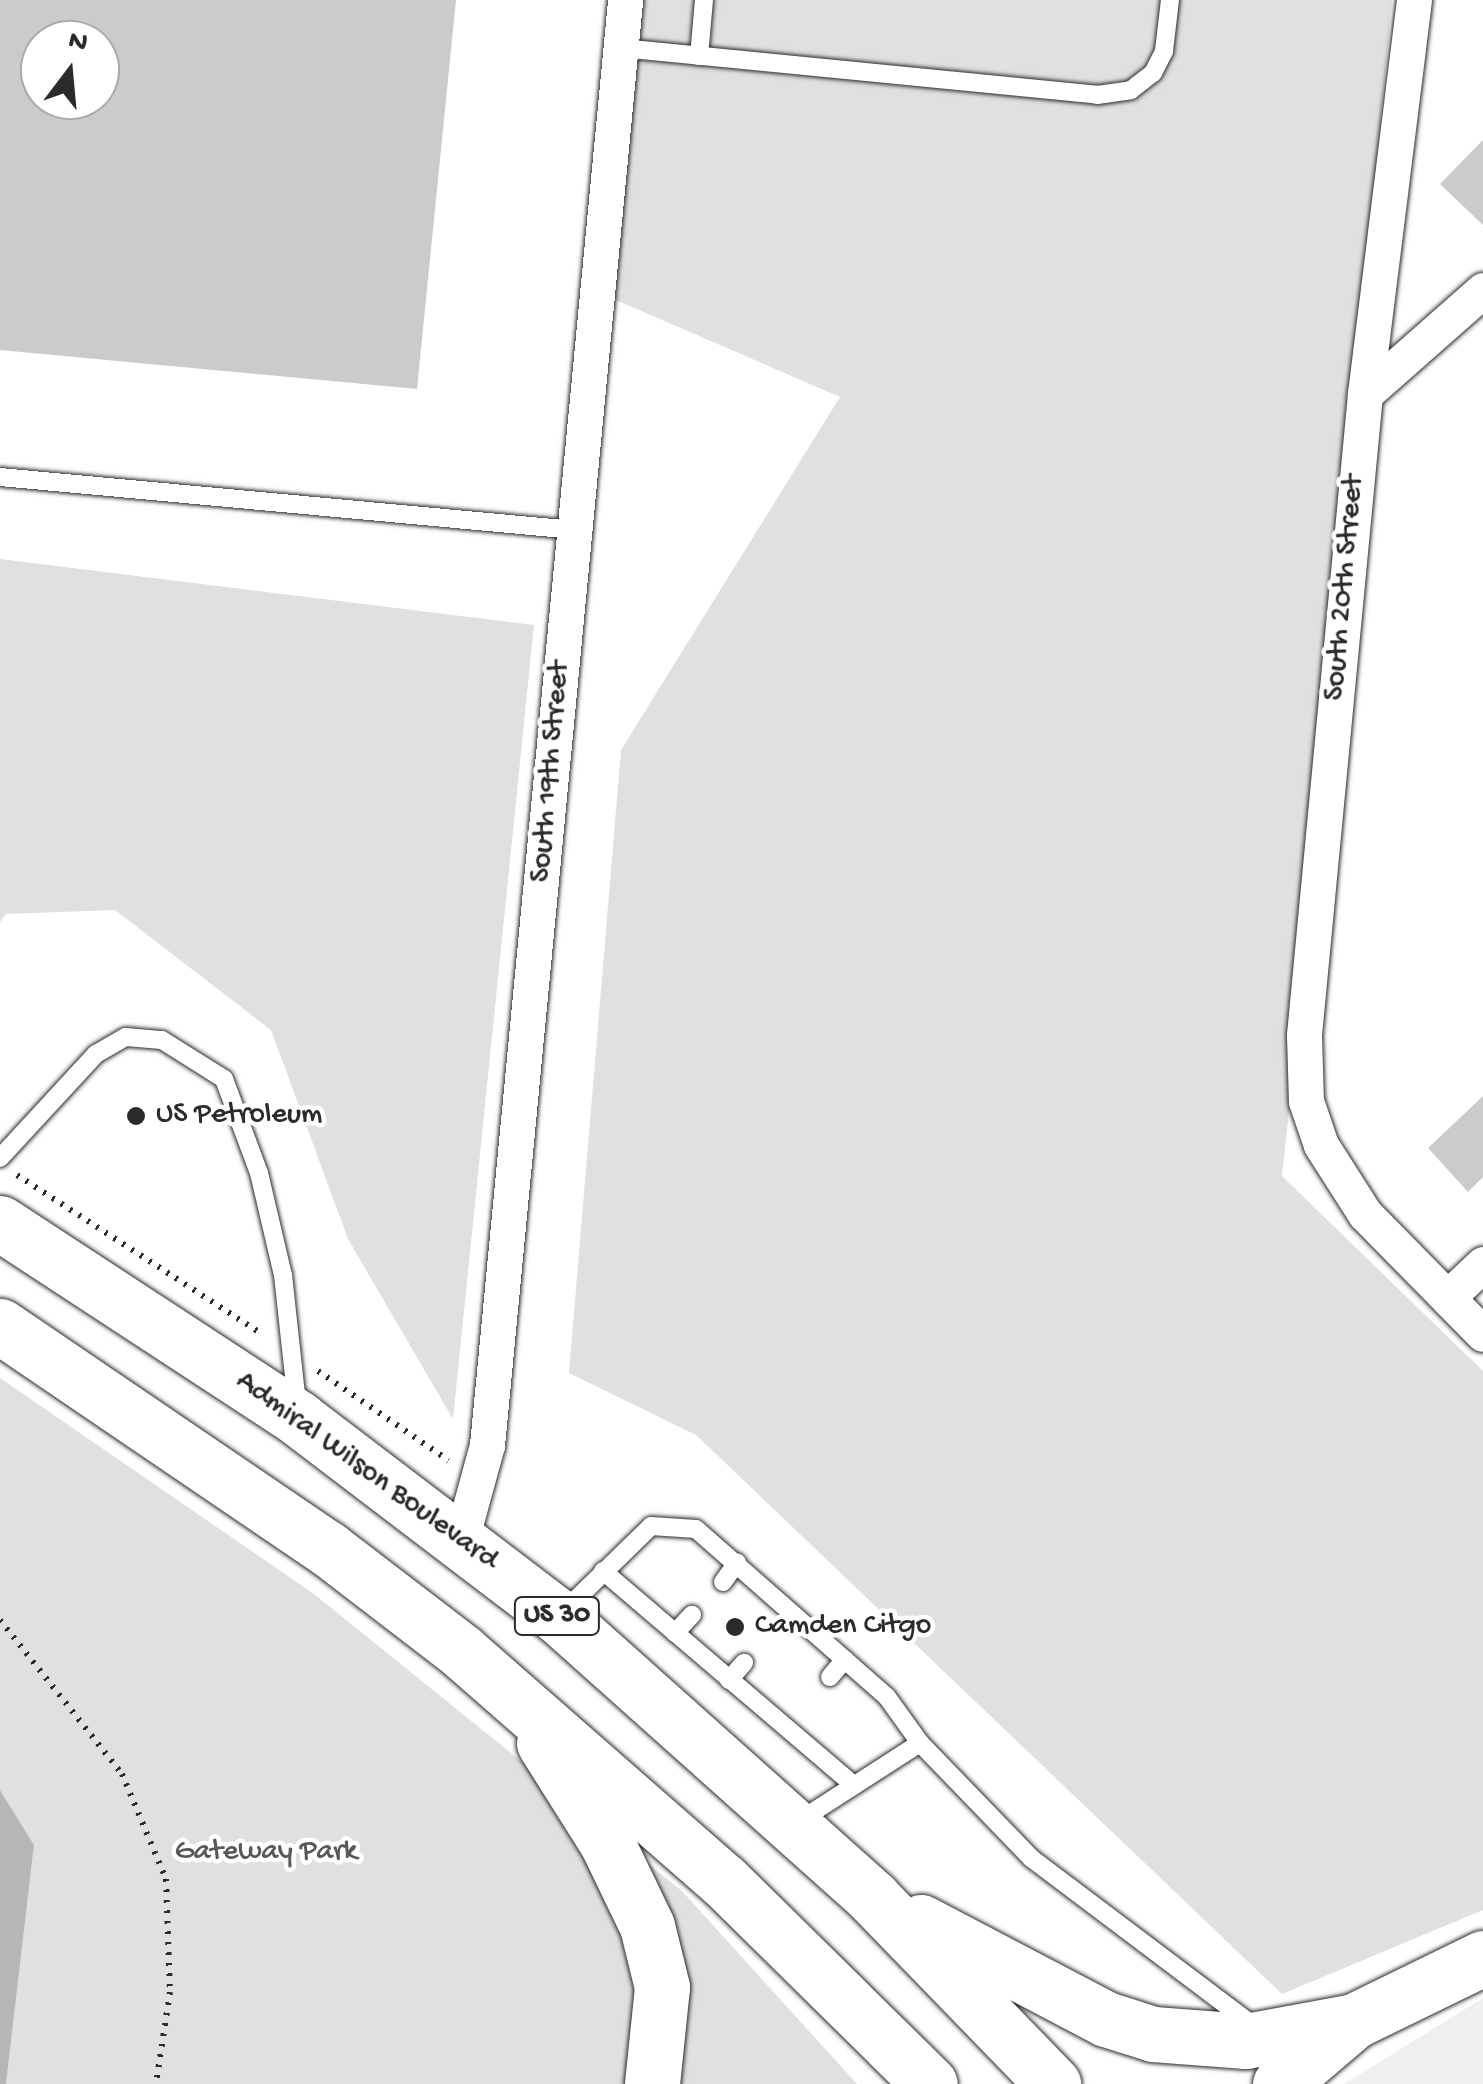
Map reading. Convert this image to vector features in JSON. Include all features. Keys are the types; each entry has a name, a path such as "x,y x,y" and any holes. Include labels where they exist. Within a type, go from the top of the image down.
{"highway":[{"name":"Admiral Wilson Boulevard","path":"0,1223 299,1420 558,1616 873,1898 1053,2084"},
{"name":"US 30","path":"0,1326 326,1548 516,1698 724,1881 930,2084"},
{"path":"516,1698 607,1844 647,1926 662,1986 652,2084"},
{"path":"873,1898 1106,2020 1275,2061 1483,1958"}],"street":[{"name":"South 19th Street","path":"462,1540 487,1445 625,0"},
{"name":"South 20th Street","path":"1414,0 1365,394 1304,1035 1306,1100 1337,1170 1365,1214 1483,1334"},
{"path":"1365,394 1483,290"},
{"path":"1448,1297 1483,1264"}],"lane":[{"path":"699,56 704,0"},
{"path":"620,53 699,56 1096,95 1131,90 1153,74 1164,51 1170,0"},
{"path":"0,477 575,530"},
{"path":"0,1158 96,1054 126,1037 162,1040 224,1079 259,1173 282,1275 299,1420"},
{"path":"558,1616 651,1526 696,1529 887,1696 920,1743 1031,1858 1275,2061"},
{"path":"723,1582 737,1562"},
{"path":"603,1571 852,1784"},
{"path":"774,1626 789,1609"},
{"path":"675,1633 692,1615"},
{"path":"830,1677 845,1659"},
{"path":"729,1680 744,1662"},
{"path":"785,1727 798,1713"},
{"path":"794,1824 920,1743"}],"path":[{"path":"0,1620 122,1774 166,1879 170,1992 156,2084"}],"shaded area":[{"path":"0,1790 34,1845 6,2084 0,2084"},
{"path":"1483,1998 1483,2084 1344,2084"}],"green space":[{"path":"622,0 1392,0 1362,315 1363,433 1282,1176 1483,1371 1483,1910 1282,1994 696,1435 569,1373 621,750 840,397 595,291"},
{"path":"0,559 534,625 453,1419 348,1239 271,1030 115,910 6,914 0,922"},
{"name":"Gateway Park","path":"0,1378 314,1594 682,1891 857,2084 6,2084 34,1845 0,1790"}],"building":[{"path":"0,0 456,0 417,389 0,350"},
{"path":"1483,140 1483,225 1440,184"},
{"path":"1483,1096 1483,1177 1468,1192 1428,1148"}],"place":[{"name":"US Petroleum","path":"136,1116"},
{"name":"Camden Citgo","path":"735,1627"}]}
